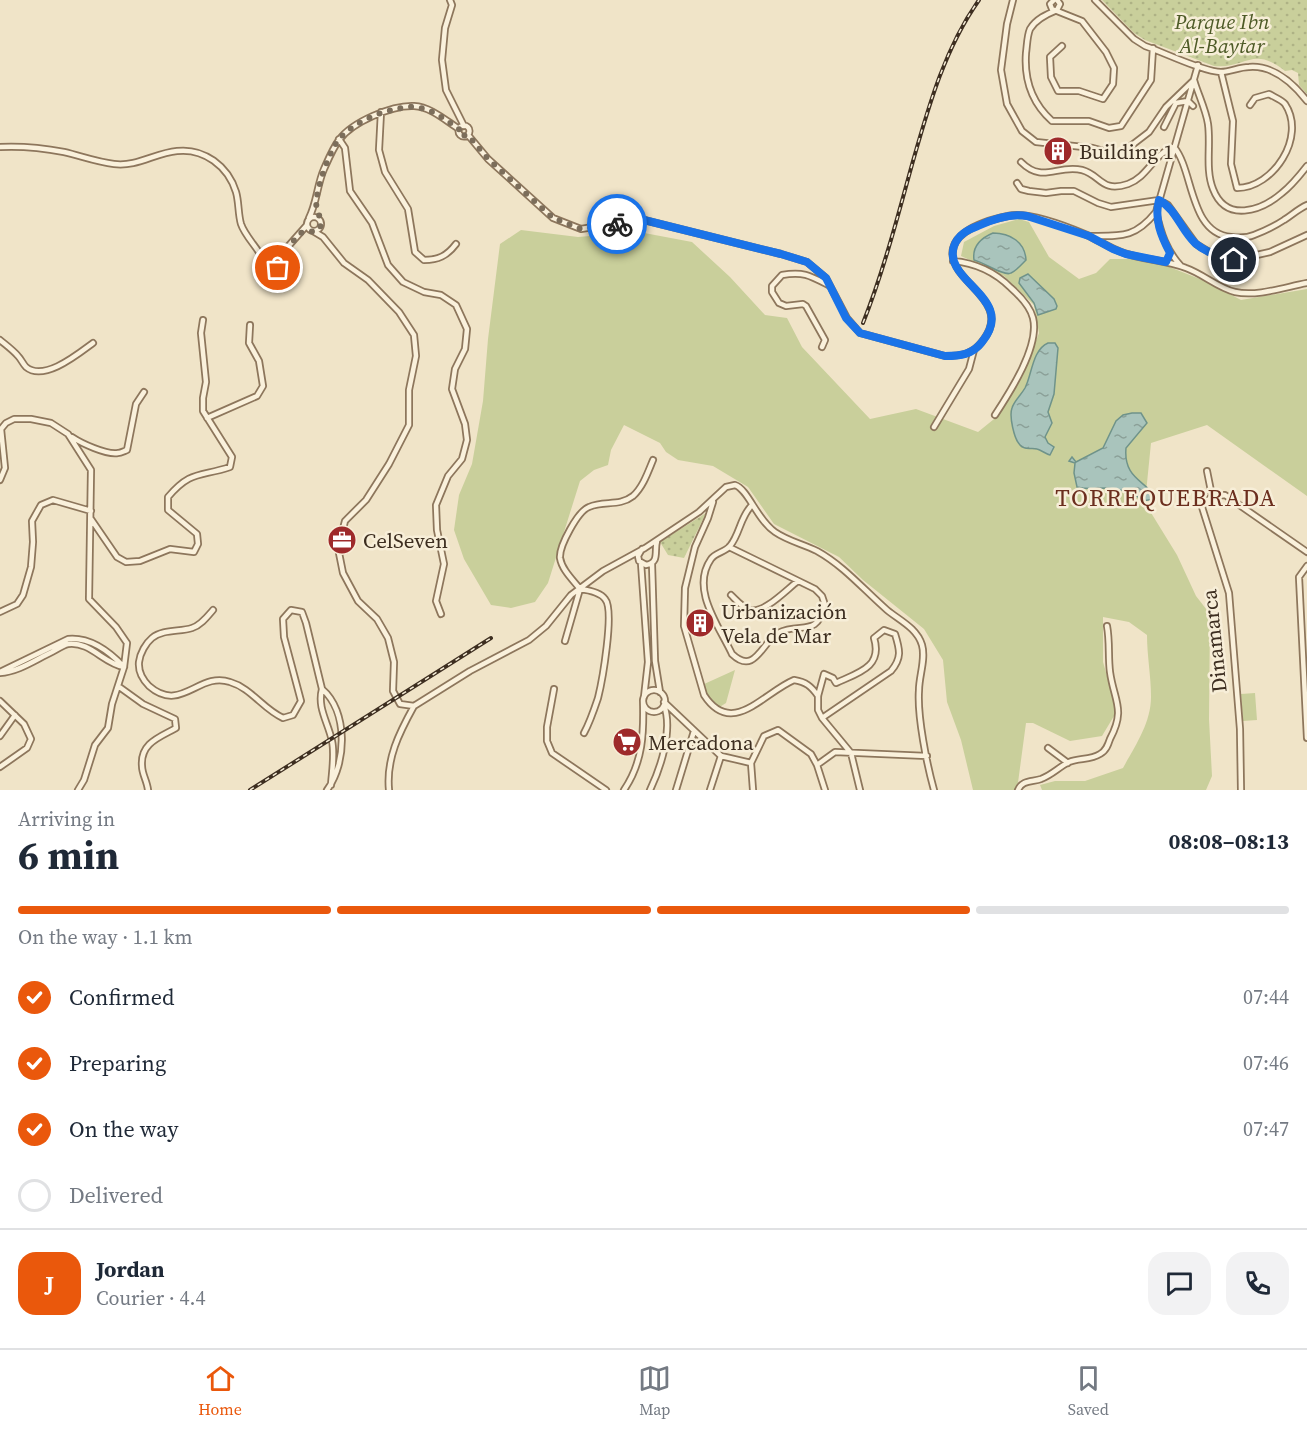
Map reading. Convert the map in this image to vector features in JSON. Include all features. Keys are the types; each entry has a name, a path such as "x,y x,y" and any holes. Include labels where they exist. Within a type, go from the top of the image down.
{"street":[{"path":"450,0 452,5 442,60 446,90 462,128 460,135 465,137 468,135"},
{"path":"1013,0 1007,24 1001,70 1007,104 1022,131 1036,142 1093,148 1119,155 1149,132 1166,107 1194,80"},
{"path":"1055,0 1060,4 1057,10 1042,16 1030,29 1025,69 1030,90 1040,110 1052,122 1089,121 1109,128 1121,126 1151,80 1153,48"},
{"path":"1095,0 1134,39 1221,72 1249,67 1274,71 1299,90 1307,101"},
{"path":"1057,10 1082,21 1106,52 1114,68 1114,76 1113,84 1103,99 1078,91 1058,91 1051,77 1050,57 1062,46"},
{"path":"1089,236 1117,237 1131,234 1145,225 1156,212 1198,65"},
{"path":"1221,72 1233,121 1231,164 1237,188 1246,188 1270,175 1285,159 1293,141 1292,119 1285,103 1269,94 1256,98 1250,105"},
{"path":"1194,80 1208,123 1212,189 1223,204 1234,210 1245,212 1261,206 1282,193 1307,166"},
{"path":"1188,101 1193,106"},
{"path":"1164,127 1176,103 1188,101"},
{"path":"310,229 309,218 316,205 323,171 339,139 364,120 381,112 413,106 433,112 469,130 468,135 488,159 553,218 581,229 640,219 807,262 826,278 846,318 860,333 945,356 958,356 974,350"},
{"path":"381,112 379,150 385,172 408,209 415,252 424,260 436,260 456,244"},
{"path":"339,139 345,148 350,191 372,223 388,265 403,282 424,292 441,295 456,305 467,328 465,349 455,369 452,389 465,424 467,440 462,459 448,476 436,505 437,530 444,564 436,601 441,614"},
{"path":"0,147 37,148 115,164 133,163 176,151 190,151 203,155 220,165 229,175 236,192 242,226 263,259 262,267 269,273 277,270 279,265 277,258"},
{"path":"1021,162 1029,170 1041,174 1081,169 1101,183 1113,187 1137,180 1165,150 1174,147"},
{"path":"1174,147 1181,156 1200,214 1218,232 1228,237 1252,236 1282,222 1299,208 1307,205"},
{"path":"1017,183 1021,189 1029,191 1046,193 1061,190 1074,191 1112,207 1159,200 1168,205 1196,244 1214,255 1234,260 1270,252 1307,235"},
{"path":"316,205 323,237"},
{"path":"1156,212 1163,238 1170,253 1181,266"},
{"path":"934,427 969,369 974,350 990,330 992,315 983,298 953,261 953,251 960,236 980,224 1010,215 1027,216 1089,236 1126,254 1181,266 1240,293 1307,283"},
{"path":"277,258 302,232 319,229 320,222 316,217 309,218"},
{"path":"310,229 323,237 344,263 368,280 399,312 414,335 416,356 409,390 409,425 389,464 366,500 345,521 338,548 343,573 358,601 377,619 388,638 394,662 393,691 400,704 414,706"},
{"path":"258,249 277,258"},
{"path":"1166,262 1170,253"},
{"path":"263,259 269,255"},
{"path":"953,261 978,266 995,274 1018,294 1033,318 1034,332 1031,344 1017,378 995,415"},
{"path":"822,347 825,340 806,306 802,304 786,306 778,303 772,292 772,286 782,275 800,273 808,274 830,286"},
{"path":"91,519 117,557 126,562 140,561 170,549 194,552 198,544 197,534 168,510 168,496 179,484 196,474 216,472 230,467 232,457 203,411 206,382 201,333 203,320"},
{"path":"207,418 257,396 263,386 260,361 249,343 250,325"},
{"path":"0,340 27,367 36,372 62,365 93,343"},
{"path":"0,480 5,468 1,429 6,423 14,419 31,419 51,423 81,443 118,453 127,450 136,404 144,392"},
{"path":"68,434 91,470 89,599 116,627 127,643 124,667 108,728 95,745 84,780 78,790"},
{"path":"584,733 598,697 610,610 606,599 592,590 580,589 566,572 560,557 562,546 576,519 586,508 617,504 634,494 645,479 653,460"},
{"path":"1207,471 1212,496 1225,495 1307,552"},
{"path":"389,790 390,759 398,734 414,706 470,671 529,640 546,626 572,596 603,571 643,548 713,500 726,487 735,484 745,490 752,506 765,525 777,534 818,552 842,568 918,636 923,654 919,692 934,790"},
{"name":"Dinamarca","path":"1212,496 1202,507 1229,593 1240,729 1241,790"},
{"path":"0,612 17,604 23,595 31,567 32,522 41,505 53,500 90,511"},
{"path":"713,500 695,547 685,588 684,626 704,695 709,704 730,714 740,713 794,680 805,682 818,696"},
{"path":"729,547 815,589 822,596 825,605 818,622 811,627 787,629 776,635 756,659 745,661 737,659 732,654 704,594 703,574 712,557 729,547 740,528 744,513 752,506"},
{"path":"650,790 661,765 666,711 655,661 652,564 655,560 658,538"},
{"path":"643,548 650,548 656,554"},
{"path":"624,790 639,762 644,737 643,698 648,662 640,561 643,548"},
{"path":"627,557 646,565 652,564"},
{"path":"1307,566 1299,577 1307,738"},
{"path":"731,596 749,610 756,610 764,608 798,581"},
{"path":"565,641 580,589"},
{"path":"213,610 194,627 153,637 144,647 139,658 138,666 142,679 157,692 173,696 187,693 202,684 216,680 229,681 242,687 270,712 283,718 293,715 301,701 284,637 283,619 291,610 302,612 322,689 319,698 322,712 332,741 331,785"},
{"path":"1018,790 1021,784 1039,780 1068,763 1098,756 1104,751 1117,726 1118,708 1110,675 1110,641 1107,626"},
{"path":"822,718 891,671 899,662 900,650 895,634 884,630 874,638 876,656 873,663 856,675 836,683 833,678 824,674 818,696 818,710 822,718 851,753 860,790"},
{"path":"0,673 11,672 69,644 96,652 116,666 138,666"},
{"path":"118,686 143,704 175,719 176,728 157,737 145,750 142,766 148,790"},
{"path":"322,689 331,697 340,721 341,758 327,790"},
{"path":"554,689 547,727 547,741 552,753 606,790"},
{"path":"643,698 651,690 660,692"},
{"path":"643,698 645,707 651,711 658,711 664,704"},
{"path":"0,701 24,724 31,739 27,748 0,767"},
{"path":"664,704 721,756 751,763"},
{"path":"0,736 15,715"},
{"path":"753,790 751,763 764,736 778,730 811,754 825,790"},
{"path":"676,790 694,731"},
{"path":"1048,748 1068,763"},
{"path":"817,765 835,752 927,756"},
{"path":"710,790 721,756"}],"green space":[{"name":"Parque Ibn Al-Baytar","path":"1102,0 1307,0 1307,94 1299,85 1298,73 1292,70 1285,71 1265,60 1257,59 1214,66 1145,40 1134,33"},
{"path":"1019,219 1029,222 1049,257 1079,279 1096,273 1110,259 1149,259 1205,281 1241,300 1307,289 1307,496 1207,425 1151,443 1145,503 1177,555 1196,596 1210,614 1209,719 1212,776 1206,790 1042,790 1040,785 1055,781 1085,781 1123,768 1145,725 1151,697 1147,635 1129,622 1103,617 1103,662 1117,711 1102,736 1070,741 1033,723 1026,723 1017,790 973,790 961,740 947,702 943,660 924,629 863,580 839,557 774,524 748,487 713,466 678,460 666,452 660,443 624,425 611,450 608,465 594,470 580,481 548,583 535,602 511,608 491,605 464,559 454,530 459,495 472,464 483,401 500,244 521,230 578,237 639,232 692,242 730,277 765,315 787,318 802,347 870,419 916,409 978,432 999,415 1022,377 1039,333 1034,305 1004,276 961,256 964,242 994,226"},
{"path":"706,513 684,558 668,555 660,542"},
{"path":"735,670 726,703 718,708 711,704 702,685"},
{"path":"1255,693 1257,720 1243,721 1241,694"}],"water":[{"path":"993,233 1011,237 1023,248 1026,260 1011,273 1004,273 974,260 974,251 978,243"},
{"path":"1028,274 1054,299 1056,309 1038,315 1034,303 1019,283 1020,278"},
{"path":"1048,343 1055,343 1058,348 1054,394 1048,412 1052,423 1045,437 1054,447 1050,455 1035,448 1024,448 1020,445 1014,433 1011,416 1013,405 1025,388 1039,351"},
{"path":"1141,413 1147,423 1126,448 1126,459 1132,474 1148,488 1154,499 1143,501 1132,490 1077,487 1074,473 1075,463 1069,461 1072,457 1076,462 1103,448 1116,421 1123,415"}],"railway":[{"path":"863,323 884,263 939,78 947,57 979,0"},
{"path":"250,790 491,638"}],"way so far":[{"path":"278,268 284,251 302,232 315,231 320,227 316,205 323,171 339,139 364,120 381,112 413,106 433,112 459,129 459,134 462,136 468,135 488,159 553,218 581,229 617,224"}],"place":[{"name":"Building 1","path":"1058,151"},
{"name":"CelSeven","path":"342,540"},
{"name":"Urbanización Vela de Mar","path":"700,623"},
{"name":"Mercadona","path":"627,742"}],"district":[{"name":"TORREQUEBRADA","path":"1166,497"}],"route":[{"path":"617,224 640,219 807,262 826,278 846,318 860,333 945,356 958,356 974,350 992,324 992,315 983,298 957,268 952,256 955,243 960,236 980,224 1018,214 1060,225 1126,254 1166,262 1170,253 1156,212 1159,200 1168,205 1196,244 1214,255 1234,260"}]}
